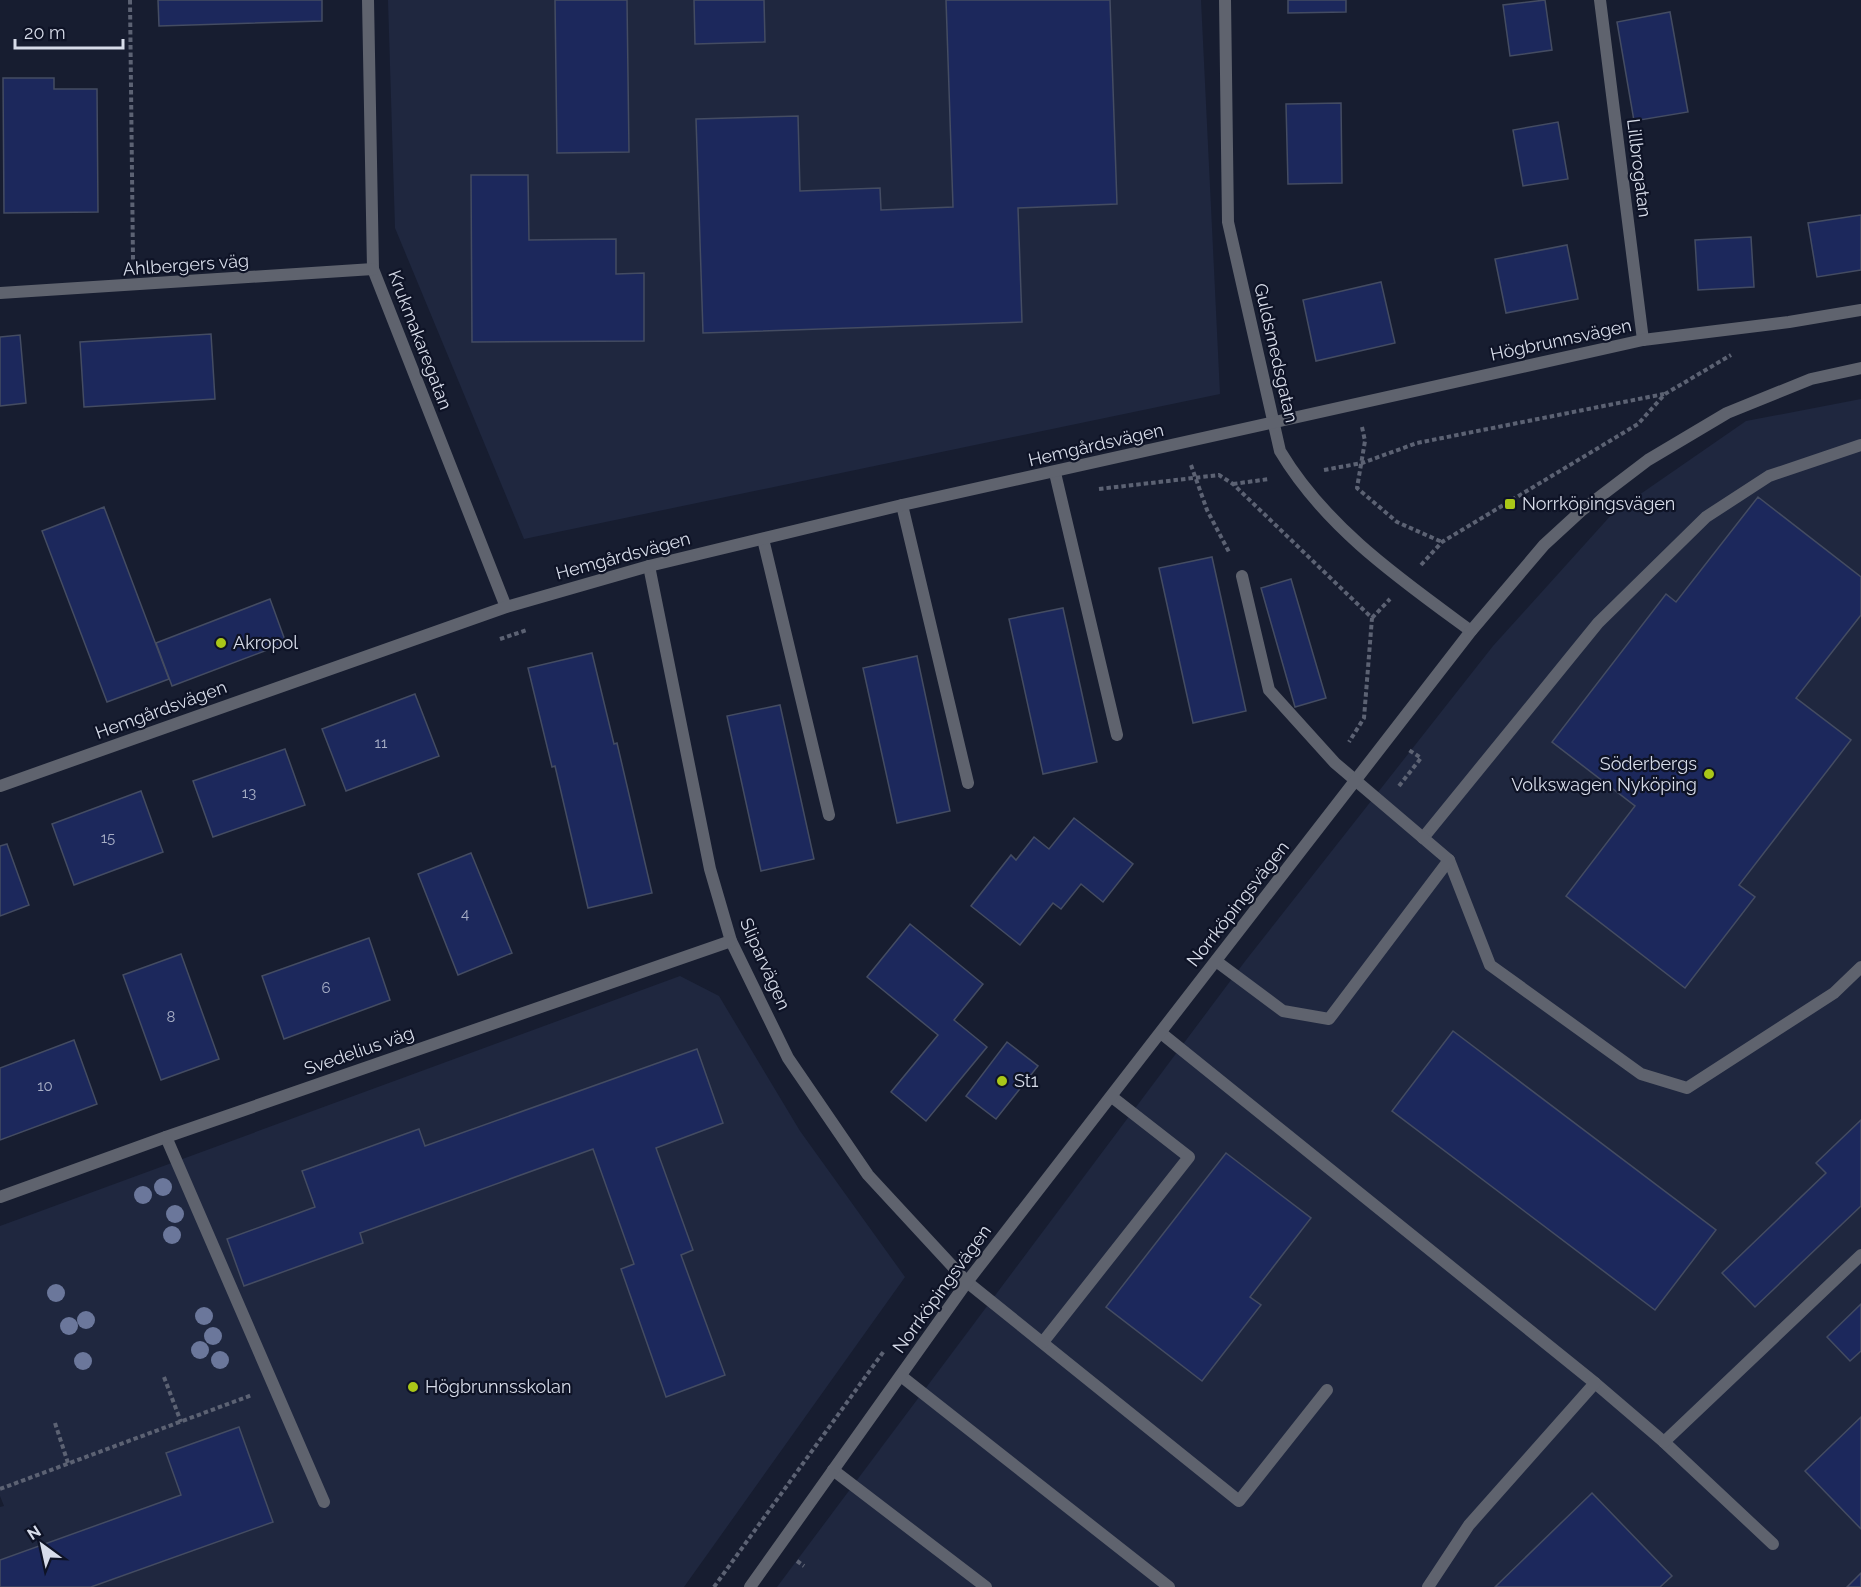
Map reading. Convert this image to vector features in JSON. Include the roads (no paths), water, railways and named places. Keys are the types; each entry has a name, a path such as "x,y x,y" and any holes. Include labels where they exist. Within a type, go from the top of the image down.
{"street":[{"name":"Krukmakaregatan","path":"368,0 373,270 506,607"},
{"name":"Guldsmedsgatan","path":"1225,0 1228,222 1280,451 1295,476 1348,534 1405,583 1471,632"},
{"name":"Lillbrogatan","path":"1600,0 1643,340"},
{"name":"Ahlbergers väg","path":"0,293 373,270"},
{"name":"Högbrunnsvägen","path":"1272,423 1357,402 1643,340 1789,322 1861,310"},
{"name":"Norrköpingsvägen","path":"750,1587 967,1282 1471,632 1544,545 1581,511 1648,460 1728,413 1811,378 1861,368"},
{"name":"Hemgårdsvägen","path":"0,786 506,607 649,566 902,505 1055,473 1272,423"},
{"path":"1423,838 1598,624 1706,517 1769,476 1861,444"},
{"path":"1055,473 1117,735"},
{"path":"902,505 968,783"},
{"path":"763,539 829,815"},
{"name":"Sliparvägen","path":"649,566 710,869 731,941 788,1058 868,1175 967,1282 1239,1501 1327,1390"},
{"path":"1242,576 1269,690 1335,763 1449,860 1490,965 1641,1074 1687,1088 1834,993 1861,967"},
{"path":"1216,962 1283,1011 1329,1019 1449,860"},
{"name":"Svedelius väg","path":"0,1197 731,941"},
{"path":"1161,1033 1594,1383 1664,1442 1773,1544"},
{"path":"1043,1342 1189,1157 1112,1097"},
{"path":"166,1137 324,1502"},
{"path":"1664,1442 1861,1255"},
{"path":"900,1376 1169,1587"},
{"path":"1428,1587 1469,1525 1594,1383"},
{"path":"833,1470 986,1587"}],"place":[{"name":"Norrköpingsvägen","path":"1510,504"},
{"name":"Akropol","path":"221,643"},
{"name":"Söderbergs Volkswagen Nyköping","path":"1709,774"},
{"name":"St1","path":"1002,1081"},
{"name":"Högbrunnsskolan","path":"413,1387"}]}
